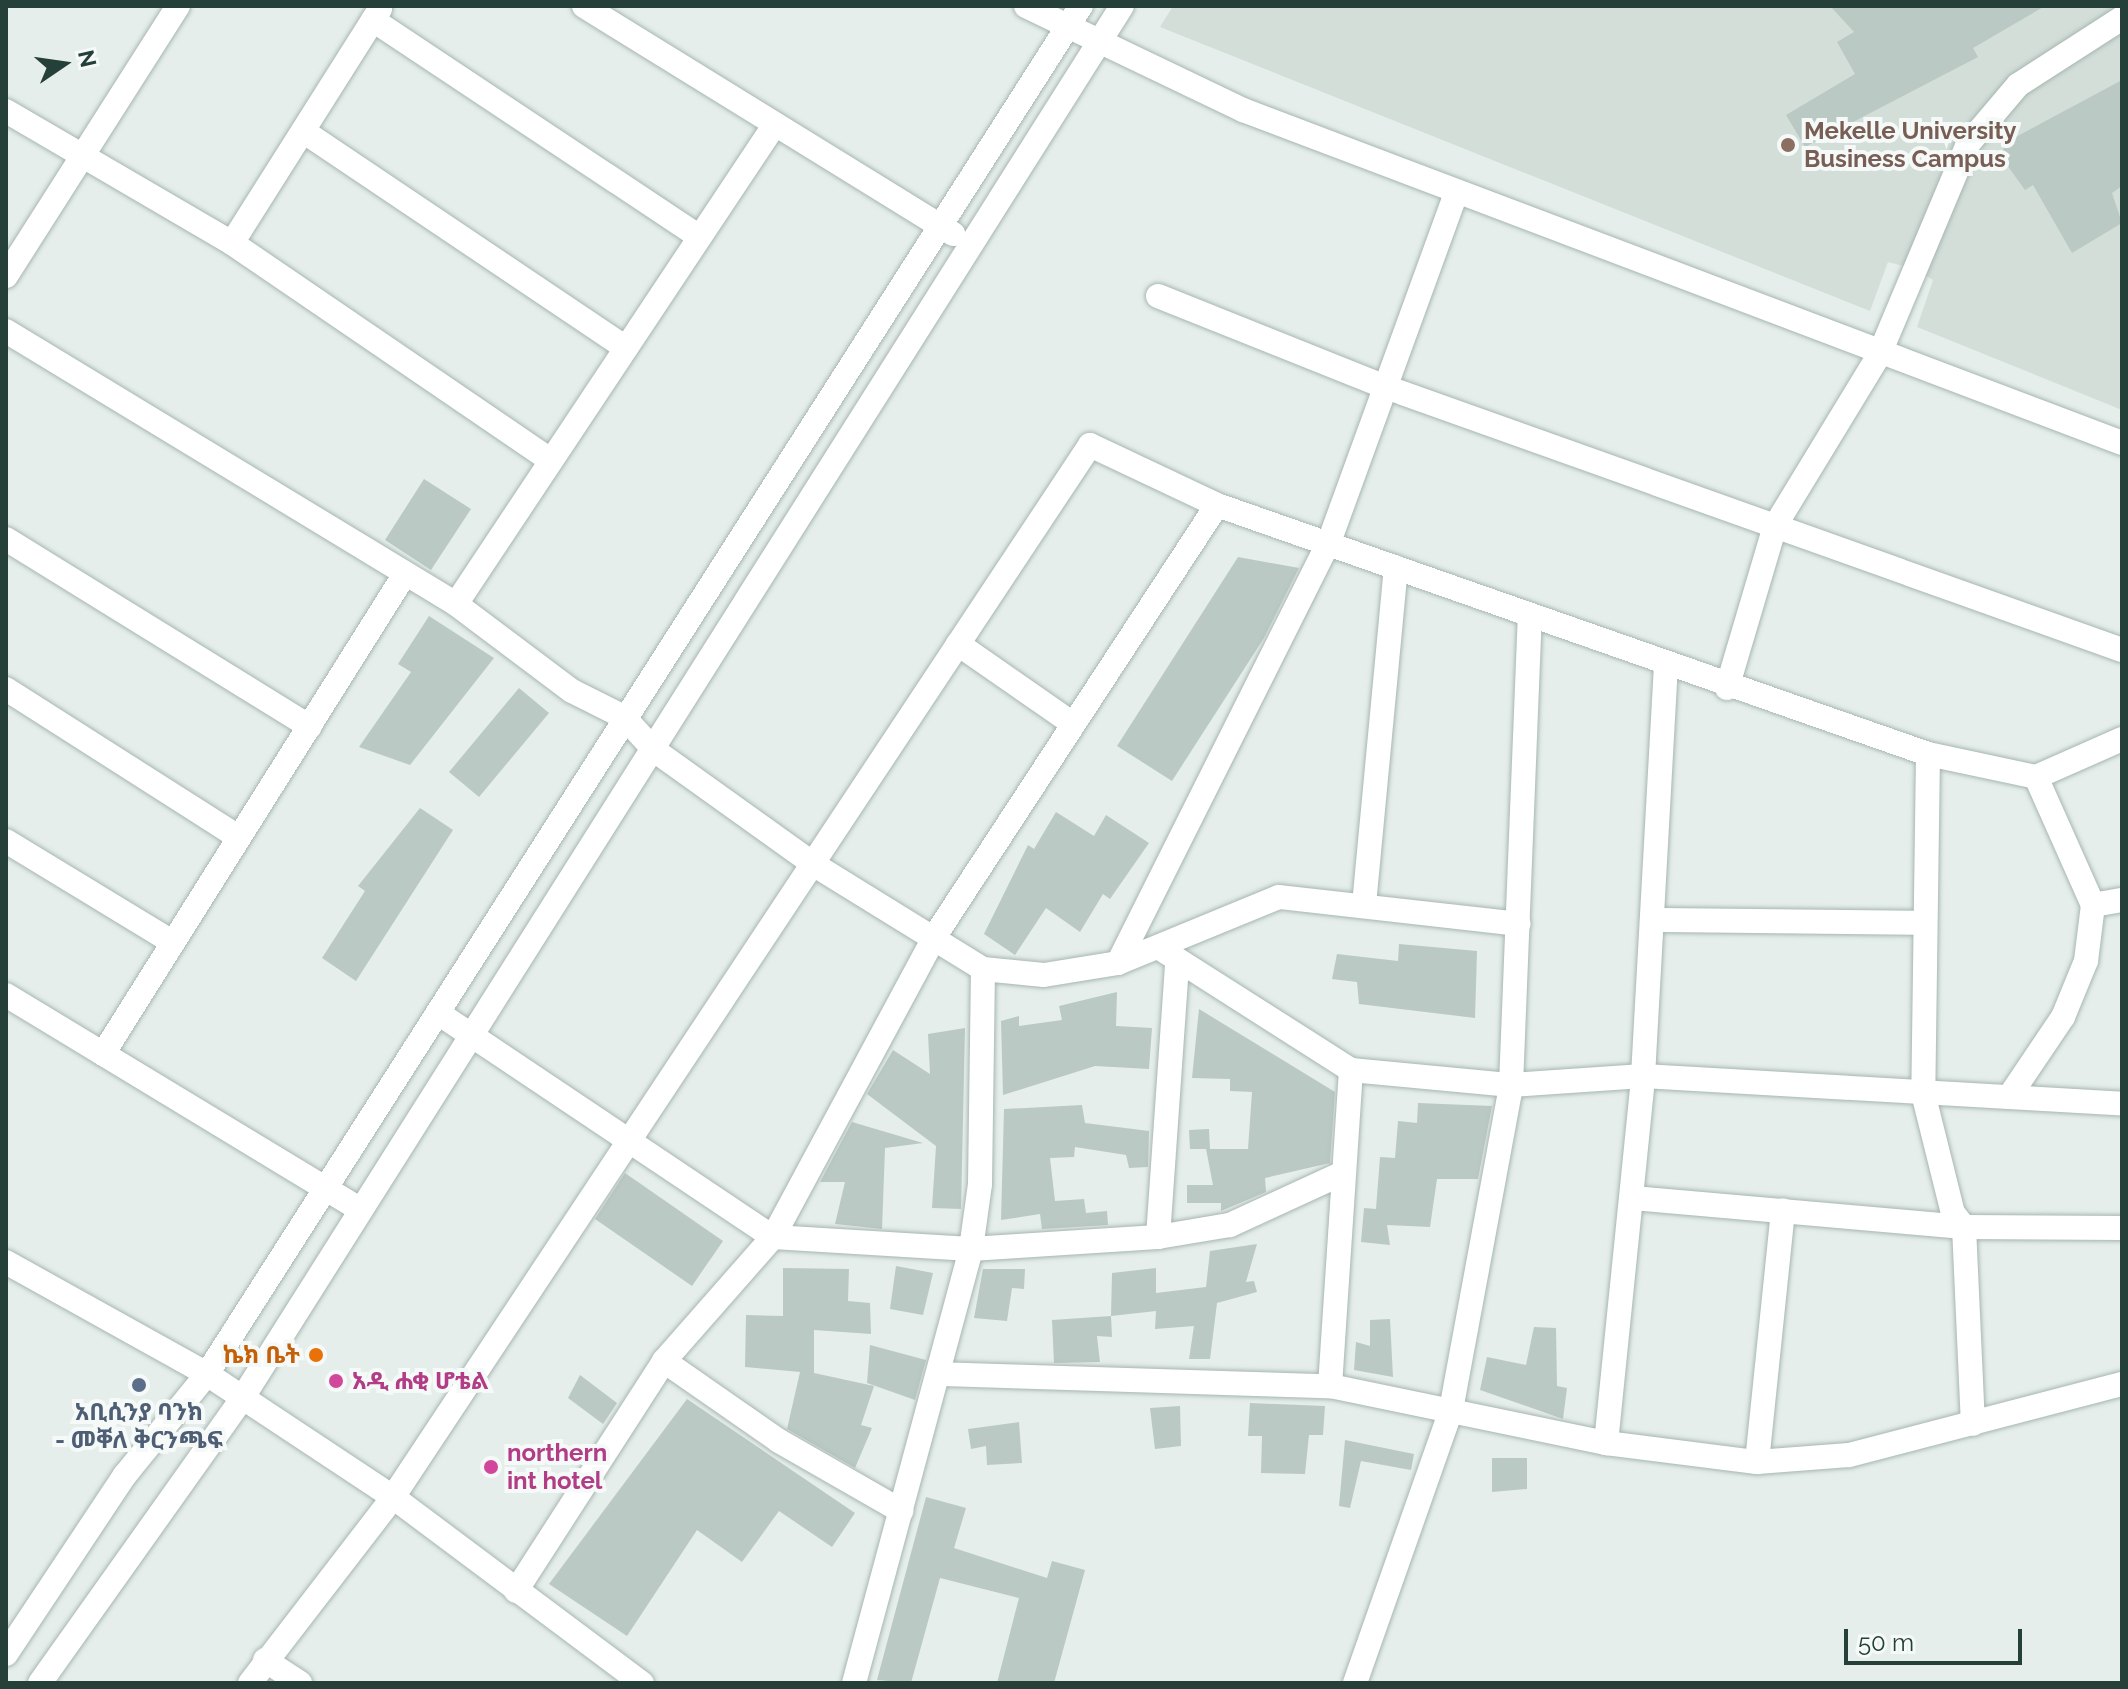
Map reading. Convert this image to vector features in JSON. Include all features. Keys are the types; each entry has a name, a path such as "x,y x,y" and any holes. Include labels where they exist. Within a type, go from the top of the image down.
{"street":[{"path":"6,276 178,6"},
{"path":"584,6 969,244"},
{"path":"1026,6 1065,31 1456,194 2122,443"},
{"path":"6,1654 125,1475 207,1374 324,1189 441,1015 624,717 1081,6"},
{"path":"40,1683 243,1397 358,1208 474,1037 969,244 1122,6"},
{"path":"232,243 377,13 700,237"},
{"path":"1727,688 1775,526 1880,353 1979,126 2018,85 2122,18"},
{"path":"6,111 81,159 232,243 551,461"},
{"path":"456,604 775,124"},
{"path":"303,131 626,348"},
{"path":"1118,963 1329,542 1383,386 1456,194"},
{"path":"1158,296 1383,386 2122,650"},
{"path":"6,331 403,577 456,604 572,691 624,717 654,750 813,864 935,936 983,969 1044,975 1169,957 1279,897 1518,924"},
{"path":"250,1683 393,1497 1090,445 1217,505 1329,542 1727,688 1928,754 2036,777 2122,739"},
{"path":"760,503 793,527"},
{"path":"516,1591 664,1361 773,1237 935,936 1217,505"},
{"path":"7,543 310,727"},
{"path":"1364,905 1396,568"},
{"path":"103,1054 403,577"},
{"path":"1355,1683 1451,1410 1511,1085 1530,615"},
{"path":"958,644 1073,724"},
{"path":"1606,1443 1643,1076 1666,665"},
{"path":"6,689 238,837"},
{"path":"1928,754 1923,1093 1953,1213 1964,1227 1973,1424"},
{"path":"2009,1097 2063,1017 2086,961 2093,905 2036,777"},
{"path":"6,841 172,942"},
{"path":"2093,905 2122,900"},
{"path":"1652,920 1925,923"},
{"path":"1169,957 1351,1070 1511,1085 1643,1076 2122,1104"},
{"path":"1158,1237 1169,957"},
{"path":"854,1683 971,1249 980,1184 983,969"},
{"path":"6,995 358,1208"},
{"path":"441,1015 773,1237 971,1249 1158,1237 1230,1225 1341,1174"},
{"path":"1330,1386 1341,1174 1351,1070"},
{"path":"1633,1198 1964,1227 2122,1228"},
{"path":"1757,1462 1783,1210"},
{"path":"8,1268 207,1374 243,1397 393,1497 642,1683"},
{"path":"664,1361 779,1441 901,1511"},
{"path":"939,1374 1330,1386 1606,1443 1757,1462 1849,1455 2122,1384"},
{"path":"265,1660 300,1683"}],"shaded area":[{"name":"Mekelle University Business Campus","path":"1173,6 2122,6 2122,410 1917,327 1933,280 1915,269 1888,262 1870,311 1160,27"}],"building":[{"path":"1830,6 2045,6 1973,48 1978,57 1805,147 1786,115 1855,74 1837,42 1854,32"},
{"path":"2122,80 2122,186 2112,193 2122,223 2072,253 2033,185 2025,190 1999,154 2012,139"},
{"path":"424,479 471,509 431,570 385,540"},
{"path":"1238,557 1299,568 1264,638 1172,781 1117,746"},
{"path":"429,616 494,658 410,765 359,747 411,672 398,664"},
{"path":"519,688 549,713 479,797 449,772"},
{"path":"420,808 453,830 356,981 322,958 365,891 358,886"},
{"path":"1056,812 1094,836 1106,815 1149,843 1110,899 1103,894 1080,932 1046,908 1015,955 984,934 1028,845 1034,849"},
{"path":"1399,944 1477,951 1475,1018 1359,1004 1357,982 1332,979 1337,954 1398,961"},
{"path":"1117,992 1116,1026 1152,1028 1149,1069 1095,1066 1003,1095 1001,1021 1019,1016 1019,1026 1062,1020 1059,1006"},
{"path":"1199,1009 1335,1092 1330,1163 1265,1178 1266,1192 1221,1211 1221,1203 1187,1203 1187,1185 1213,1185 1206,1149 1190,1149 1189,1130 1209,1129 1210,1149 1248,1149 1252,1092 1230,1091 1230,1079 1192,1078"},
{"path":"965,1028 961,1209 932,1208 936,1146 867,1094 893,1050 930,1074 928,1034"},
{"path":"1418,1103 1492,1106 1478,1179 1437,1179 1430,1227 1387,1225 1390,1245 1361,1242 1364,1208 1376,1209 1380,1157 1395,1158 1398,1121 1417,1123"},
{"path":"1082,1105 1085,1123 1149,1131 1148,1167 1129,1168 1126,1155 1075,1147 1074,1157 1050,1158 1055,1201 1084,1199 1086,1213 1107,1211 1108,1225 1042,1229 1040,1214 1001,1220 1004,1109"},
{"path":"852,1122 923,1143 885,1148 882,1229 835,1224 845,1182 820,1182"},
{"path":"625,1173 723,1241 692,1286 595,1219"},
{"path":"1257,1244 1246,1282 1254,1281 1257,1292 1217,1303 1210,1359 1189,1359 1194,1326 1155,1329 1156,1311 1111,1316 1112,1273 1156,1268 1156,1293 1206,1287 1210,1251"},
{"path":"896,1266 933,1273 923,1315 890,1309"},
{"path":"783,1268 849,1269 848,1301 870,1303 871,1334 814,1330 814,1373 874,1386 861,1425 872,1428 855,1468 787,1429 800,1372 745,1367 746,1315 783,1316"},
{"path":"983,1269 1025,1269 1024,1289 1012,1288 1007,1321 974,1318"},
{"path":"1111,1316 1112,1337 1097,1336 1100,1362 1054,1363 1052,1320"},
{"path":"1390,1319 1393,1377 1354,1370 1356,1342 1370,1346 1370,1320"},
{"path":"1534,1327 1556,1328 1557,1386 1567,1388 1563,1419 1480,1390 1487,1357 1526,1365"},
{"path":"870,1345 926,1360 915,1400 867,1383"},
{"path":"580,1375 617,1403 603,1424 568,1398"},
{"path":"687,1399 855,1513 832,1547 779,1511 742,1562 697,1530 627,1636 549,1584"},
{"path":"1250,1403 1325,1406 1323,1435 1309,1435 1305,1474 1261,1473 1262,1436 1248,1436"},
{"path":"1180,1406 1181,1446 1155,1449 1150,1408"},
{"path":"1019,1422 1022,1463 987,1465 986,1446 971,1449 968,1429"},
{"path":"1345,1440 1414,1454 1411,1470 1361,1461 1350,1508 1339,1506"},
{"path":"1492,1458 1527,1458 1527,1489 1492,1492"},
{"path":"926,1497 966,1508 954,1548 1047,1578 1052,1561 1085,1570 1054,1683 997,1683 1019,1598 940,1578 911,1683 877,1680"}],"place":[{"name":"Mekelle University Business Campus","path":"1788,145"},
{"name":"ኬክ ቤት","path":"316,1355"},
{"name":"አዲ ሐቂ ሆቴል","path":"336,1381"},
{"name":"አቢሲንያ ባንክ - መቐለ ቅርንጫፍ","path":"139,1385"},
{"name":"northern int hotel","path":"491,1467"}]}
